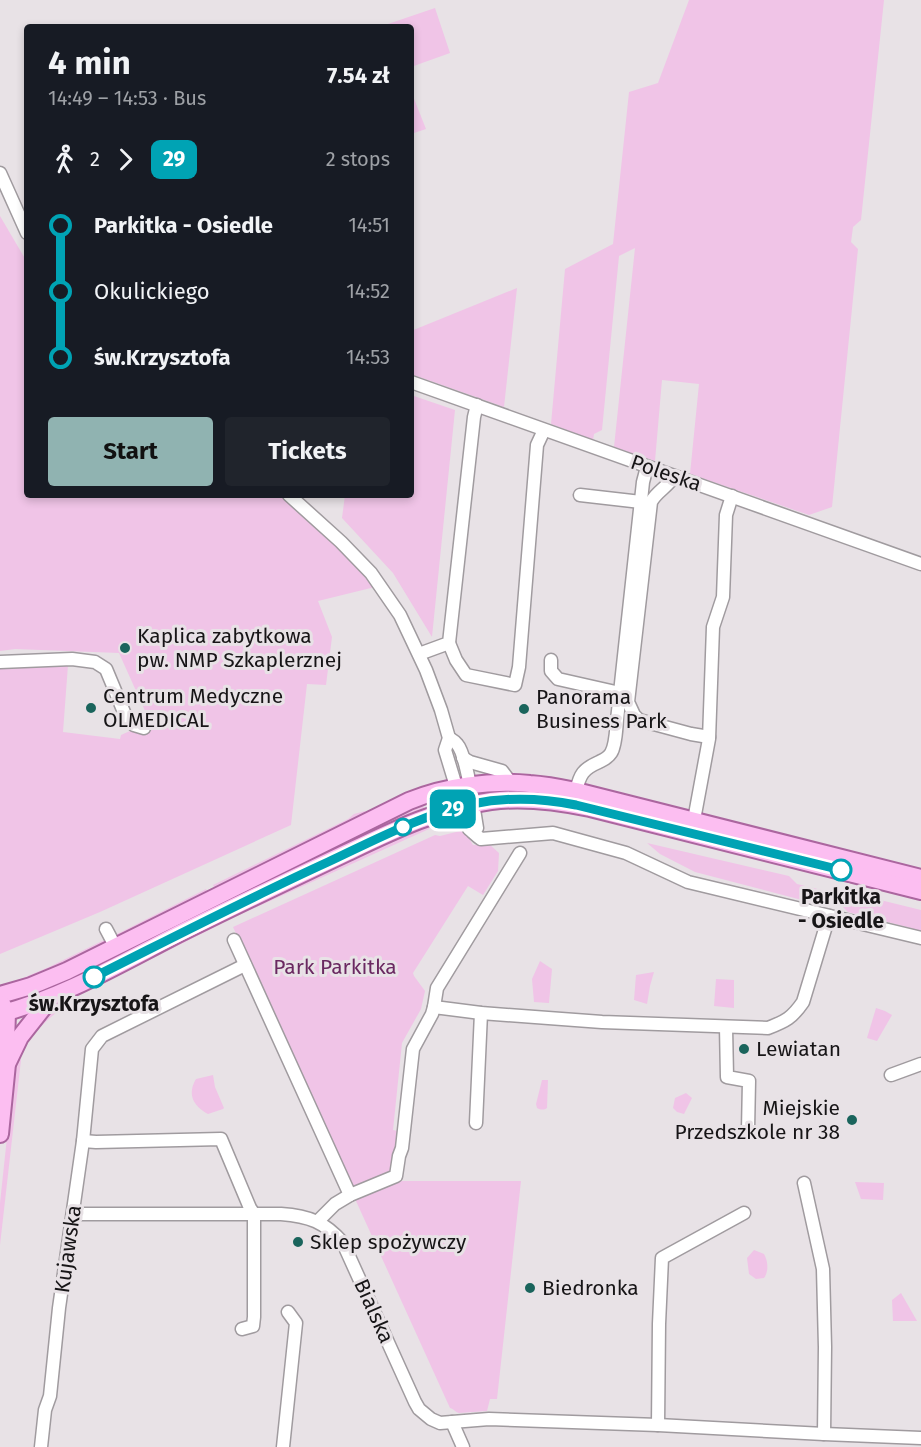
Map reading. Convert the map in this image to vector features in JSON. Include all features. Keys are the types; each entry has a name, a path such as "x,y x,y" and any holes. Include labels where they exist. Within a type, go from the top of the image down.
{"main road":[{"path":"2,1005 24,988 48,979 409,801 421,796 463,787 511,783 543,785 576,791 921,878"},
{"path":"2,1005 50,998 221,912 379,838 429,816 492,801 563,802 921,891"},
{"path":"7,1064 20,1037 50,998"},
{"path":"0,1134 7,1064 2,1005"}],"street":[{"path":"0,173 3,192 24,228"},
{"name":"Poleska","path":"414,383 921,564"},
{"path":"477,405 449,643 466,675 515,685 519,667 537,445 544,430"},
{"path":"576,791 584,770 607,758 612,751 643,478 647,467"},
{"path":"674,476 651,502 628,702 639,720 710,737"},
{"path":"579,495 641,502"},
{"path":"694,820 710,737 713,627 723,597 726,515 732,496"},
{"path":"292,498 341,542 370,573 400,615 419,654 441,710 449,738 445,750 463,787"},
{"path":"419,654 449,643"},
{"path":"0,662 72,659 94,662 106,669 126,717 134,725 144,728"},
{"path":"551,660 551,671 558,679 620,693"},
{"path":"449,738 458,744 463,758 463,787 467,806 477,828 473,832 481,839 553,833 626,853 688,882 921,938"},
{"path":"463,758 502,771 511,783"},
{"path":"318,1221 335,1204 350,1195 396,1176 402,1148 413,1049 432,1014 437,988 520,854"},
{"path":"434,1007 602,1022 768,1028 783,1023 795,1014 803,1002 829,916"},
{"path":"106,929 115,946"},
{"path":"234,940 350,1195"},
{"name":"Kujawska","path":"41,1447 45,1410 50,1396 59,1308 83,1141 92,1050 102,1036 245,964"},
{"path":"476,1123 482,1013"},
{"path":"726,1028 727,1077 749,1081 748,1130"},
{"path":"891,1075 921,1064"},
{"path":"83,1141 221,1139 254,1214 254,1317 253,1326 242,1329"},
{"path":"804,1183 823,1269 824,1434"},
{"name":"Bialska","path":"73,1214 293,1215 318,1221 335,1233 343,1244 419,1409 440,1423 452,1422"},
{"path":"658,1425 662,1258 744,1214"},
{"path":"284,1447 296,1323 288,1312"},
{"path":"463,1447 452,1422 489,1419 921,1438"}],"green space":[{"path":"689,0 884,0 861,220 853,227 851,242 858,249 832,507 809,515 690,474 699,384 662,380 655,461 614,447 635,248 619,256 602,430 594,434 593,440 551,424 565,269 613,244 629,92 658,83"},
{"path":"435,8 450,53 414,66 414,24 388,24"},
{"path":"414,99 426,129 414,133"},
{"path":"0,216 24,257 24,498 288,498 360,558 375,587 318,601 332,637 326,685 307,684 291,825 100,912 0,954 0,667 68,665 63,732 120,739 121,735 150,722 119,653 15,649 0,651"},
{"path":"517,288 504,407 414,375 414,330"},
{"path":"414,396 455,410 432,637 393,573 342,518 345,498 414,498"},
{"path":"422,803 424,808 323,853 222,905 220,900"},
{"path":"365,811 363,816 216,892 213,885 354,814"},
{"path":"429,822 429,829 228,920 225,914"},
{"name":"Park Parkitka","path":"464,830 473,845 489,844 499,853 498,871 483,895 468,886 413,973 425,991 421,1009 402,1043 393,1130 402,1132 393,1170 352,1189 233,927 435,835 440,836"},
{"path":"647,843 789,876 797,884 834,893 832,898 819,901 817,904 695,872 660,854"},
{"path":"206,889 209,896 119,940 115,935"},
{"path":"836,893 853,898 864,896 921,910 921,934 910,934 911,928 848,912 835,899"},
{"path":"219,918 221,924 117,976 134,962"},
{"path":"106,939 108,943 19,984 18,980"},
{"path":"540,961 552,969 549,1003 534,1002 532,979"},
{"path":"654,972 647,1004 634,1000 636,975"},
{"path":"716,979 734,980 734,1008 714,1006"},
{"path":"76,996 77,998 52,1016 30,1038 27,1037 50,1012"},
{"path":"876,1008 892,1015 877,1041 867,1038"},
{"path":"19,1058 21,1060 0,1245 0,1203 13,1081"},
{"path":"213,1075 215,1087 224,1108 208,1114 195,1103 192,1090 196,1079"},
{"path":"542,1080 548,1080 547,1108 542,1110 537,1108 536,1104"},
{"path":"686,1093 692,1098 684,1114 673,1108 675,1098"},
{"path":"396,1181 521,1181 497,1399 490,1399 487,1411 459,1413 450,1408 356,1201 359,1195"},
{"path":"855,1182 884,1183 883,1200 861,1199"},
{"path":"754,1250 764,1254 767,1269 764,1278 756,1279 749,1274 747,1258"},
{"path":"901,1293 917,1321 893,1321 892,1300"}],"bus line":[{"name":"29","path":"94,977 221,912 379,838 429,816 492,801 563,802 841,870"}],"place":[{"name":"Kaplica zabytkowa pw. NMP Szkaplerznej","path":"125,648"},
{"name":"Centrum Medyczne OLMEDICAL","path":"91,708"},
{"name":"Panorama Business Park","path":"524,709"},
{"name":"Parkitka - Osiedle","path":"841,870"},
{"name":"św.Krzysztofa","path":"94,977"},
{"name":"Lewiatan","path":"744,1049"},
{"name":"Miejskie Przedszkole nr 38","path":"852,1120"},
{"name":"Sklep spożywczy","path":"298,1242"},
{"name":"Biedronka","path":"530,1288"}]}
